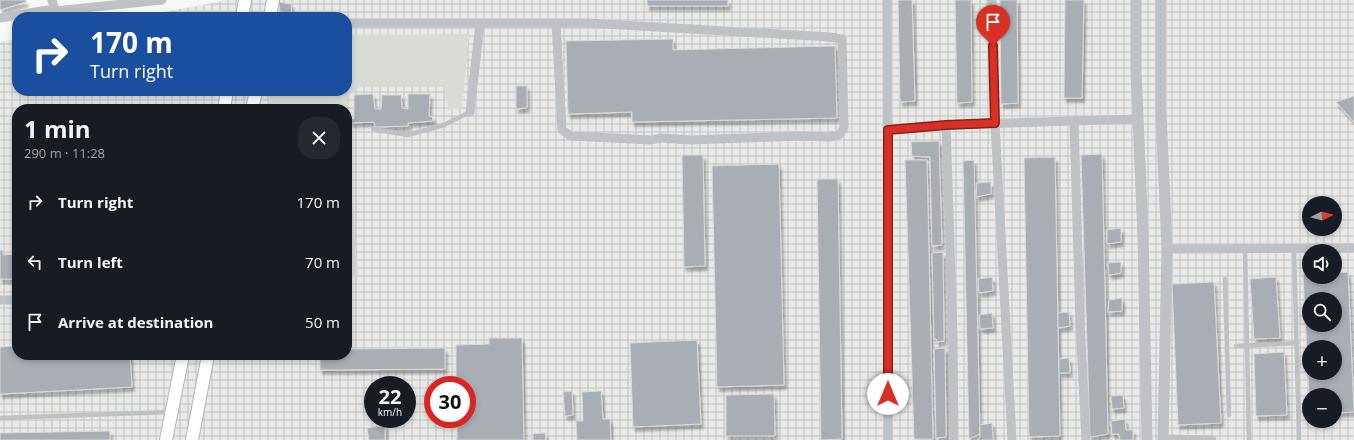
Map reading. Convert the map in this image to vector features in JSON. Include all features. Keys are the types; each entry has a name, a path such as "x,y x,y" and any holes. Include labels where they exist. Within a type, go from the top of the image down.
{"main road":[{"path":"243,12 245,0"},
{"path":"271,12 273,0"},
{"path":"166,440 181,360"},
{"path":"192,440 207,360"}],"street":[{"path":"52,0 55,12"},
{"path":"35,12 47,10 55,12 162,0"},
{"path":"887,0 888,440"},
{"path":"991,0 995,123 1012,440"},
{"path":"1136,0 1136,70 1143,236 1147,440"},
{"path":"1161,0 1161,114 1167,249 1163,440 1212,440"},
{"path":"0,18 12,16"},
{"path":"352,23 480,23 556,23 588,23 830,37 842,39 844,128 840,135 829,137 801,136 692,140 660,138 652,140 571,136 562,130 556,23"},
{"path":"470,112 480,23"},
{"path":"888,130 946,125 1138,118"},
{"path":"1074,121 1080,322 1086,440"},
{"path":"946,125 954,440"},
{"path":"1167,249 1354,248"},
{"path":"0,300 12,300"}],"lane":[{"path":"373,129 408,135 444,126 470,112"},
{"path":"1245,248 1249,440"},
{"path":"1294,248 1299,440"},
{"path":"1225,279 1229,415"},
{"path":"1227,346 1296,343"},
{"path":"0,418 172,412"}],"shaded area":[{"path":"224,0 1354,0 1354,440 0,440 0,42 12,40 12,96 352,96 352,12 164,12"},
{"path":"469,34 462,108 449,110 444,87 359,87 352,92 352,35"},
{"path":"270,96 347,96 347,104 269,104"},
{"path":"352,201 358,276 352,277"}],"building":[{"path":"0,0 26,0 26,2 0,10"},
{"path":"647,0 728,0 728,6 647,6"},
{"path":"898,0 912,0 915,101 900,102"},
{"path":"955,0 971,0 972,102 957,103"},
{"path":"1000,0 1017,0 1018,103 1001,104"},
{"path":"1065,0 1084,0 1082,98 1064,98"},
{"path":"279,2 291,4 292,12 280,12"},
{"path":"673,39 673,50 835,46 837,118 632,122 632,112 568,114 566,41"},
{"path":"516,86 527,86 527,108 516,109"},
{"path":"373,94 375,109 381,109 382,95 401,95 402,108 408,109 408,94 430,94 429,116 433,117 432,121 408,123 408,126 375,127 374,122 352,123 352,119 354,119 354,95"},
{"path":"1354,96 1354,122 1336,102"},
{"path":"939,141 942,245 932,246 930,157 912,156 911,142"},
{"path":"1102,154 1108,434 1090,437 1081,155"},
{"path":"682,155 703,155 705,266 684,267"},
{"path":"1055,157 1060,436 1029,437 1024,158"},
{"path":"905,160 927,160 933,439 914,439"},
{"path":"974,160 980,434 969,439 963,161"},
{"path":"779,164 784,385 717,387 712,166"},
{"path":"817,179 838,179 842,439 821,440"},
{"path":"991,182 991,194 976,197 977,183"},
{"path":"1121,228 1121,242 1107,244 1107,230"},
{"path":"0,250 3,250 3,255 12,254 12,279 0,279"},
{"path":"943,252 944,341 937,342 936,339 934,339 932,253"},
{"path":"1121,262 1121,273 1109,275 1108,263"},
{"path":"1342,272 1348,272 1354,412 1342,413 1342,388 1309,388 1308,380 1342,380 1342,340 1306,340 1306,332 1342,332 1342,292 1304,292 1303,284 1342,284"},
{"path":"992,277 993,291 979,293 978,279"},
{"path":"1276,277 1280,338 1254,339 1250,279"},
{"path":"1214,282 1221,423 1178,425 1172,284"},
{"path":"1122,298 1122,311 1108,312 1109,300"},
{"path":"1069,312 1070,326 1058,328 1058,313"},
{"path":"992,313 993,328 980,329 979,315"},
{"path":"489,338 522,338 524,440 457,440 457,428 476,428 476,376 456,376 456,345 489,344"},
{"path":"697,340 701,424 633,427 630,343"},
{"path":"12,346 12,360 130,360 132,387 0,394 0,347"},
{"path":"445,348 445,369 320,370 320,360 352,360 352,349"},
{"path":"945,348 946,437 936,438 934,349"},
{"path":"1284,352 1287,415 1256,416 1254,354"},
{"path":"1069,358 1070,373 1059,373 1059,359"},
{"path":"572,391 573,415 565,416 563,392"},
{"path":"601,391 603,419 610,419 611,440 577,440 576,421 583,421 582,392"},
{"path":"774,394 775,436 726,436 726,395"},
{"path":"1123,395 1124,408 1112,409 1111,396"},
{"path":"1125,419 1126,430 1133,430 1133,440 1120,440 1119,434 1112,434 1111,421"},
{"path":"992,423 993,440 977,440 980,437 980,425"},
{"path":"367,428 385,428 385,440 369,440"},
{"path":"110,431 110,440 0,440 0,433"},
{"path":"545,433 546,440 533,440 533,434"}],"route":[{"path":"888,394 888,130 946,125 995,123 993,46"}]}
